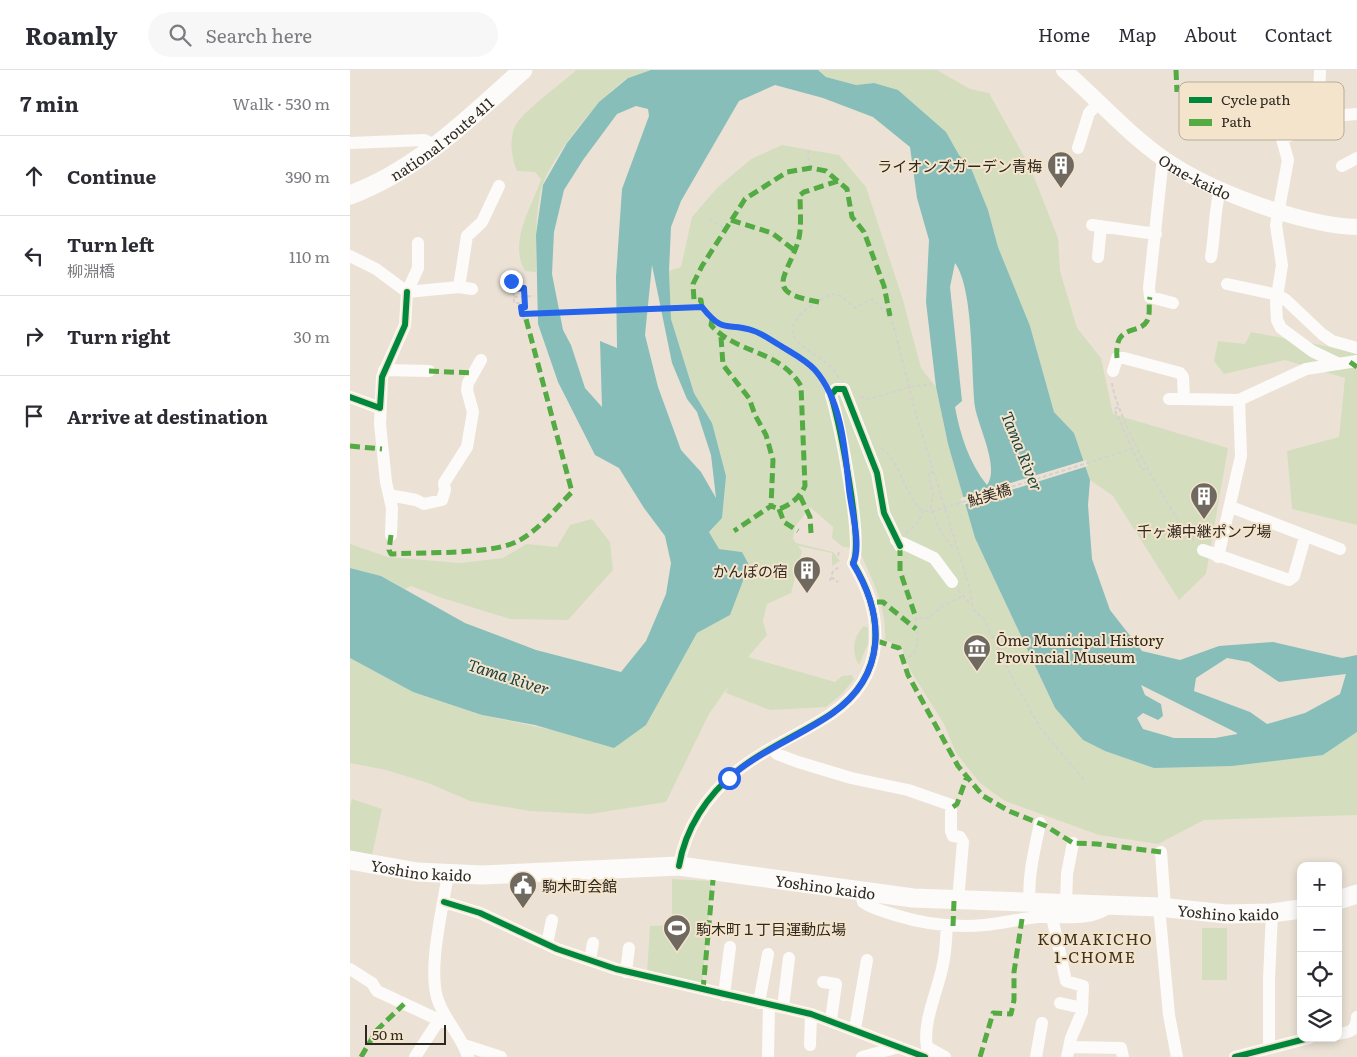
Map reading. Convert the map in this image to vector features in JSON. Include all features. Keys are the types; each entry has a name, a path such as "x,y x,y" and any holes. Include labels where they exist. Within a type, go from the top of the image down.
{"highway":[{"name":"national route 411","path":"350,195 396,174 437,146 523,70"},
{"name":"Yoshino kaido","path":"350,860 398,869 448,874 518,875 625,867 679,866 736,872 861,893 958,901 1162,907 1226,914 1272,913 1297,910"},
{"path":"1342,899 1357,894"}],"main road":[{"name":"Ome-kaido","path":"1064,70 1163,158 1220,190 1323,224 1357,227"}],"street":[{"path":"1078,148 1089,113 1099,102"},
{"path":"1344,115 1357,114"},
{"path":"350,143 424,140 437,146"},
{"path":"1282,140 1288,160 1276,229 1282,265 1277,320 1281,328 1317,354 1339,364"},
{"path":"1163,158 1149,288 1150,297 1172,303"},
{"path":"1342,166 1357,158"},
{"path":"459,287 467,236 482,222 494,190"},
{"path":"1210,258 1215,237 1216,203 1220,190"},
{"path":"1098,257 1096,226 1156,234"},
{"path":"391,535 393,514 389,495 380,408 384,370 403,331 407,292 418,268 418,243"},
{"path":"350,256 376,269 407,292 459,287 472,288"},
{"path":"1226,284 1278,295 1332,341 1357,348"},
{"path":"1113,371 1117,358 1180,373 1183,377 1184,399"},
{"path":"389,495 416,500 424,504 442,500 445,490 444,482 467,447 473,412 467,390 468,383 481,360"},
{"path":"1169,399 1239,400 1306,369 1357,361"},
{"path":"384,370 429,371"},
{"path":"679,866 685,840 698,814 738,770 841,706 856,690 872,661 877,641 867,587 848,564 856,557 855,531 845,455 831,395 836,390 844,389 877,473 884,512 898,543 934,558 952,582"},
{"path":"350,397 380,408"},
{"path":"1218,557 1241,456 1239,400"},
{"path":"1230,507 1340,549"},
{"path":"1203,550 1218,557 1289,580 1294,576 1305,536"},
{"path":"773,749 778,754 798,762 851,778 908,790 952,805 951,831 953,836 960,837 963,842 958,901"},
{"path":"1030,903 1028,891 1031,866 1040,823"},
{"path":"1066,904 1067,874 1074,843"},
{"path":"1161,852 1168,1015 1178,1057"},
{"path":"444,1022 438,1002 434,963 448,874"},
{"path":"861,893 863,902 874,908 922,922 947,925 987,925 1022,919 1091,916 1102,913 1112,906"},
{"path":"444,902 480,913 547,944 626,972 811,1014 925,1057"},
{"path":"1269,1047 1269,979 1272,913"},
{"path":"1052,917 1066,981 1083,986 1082,1008 1068,1052 1121,1048 1123,1057"},
{"path":"547,944 552,920"},
{"path":"945,1057 927,1047 925,1039 931,1002 943,965 947,925"},
{"path":"590,960 593,943"},
{"path":"724,995 730,946"},
{"path":"626,972 629,948"},
{"path":"768,954 764,1004 768,1057"},
{"path":"783,1007 789,958"},
{"path":"855,1029 859,973 867,960"},
{"path":"350,969 372,982 377,991 444,1022 460,1036 466,1051 500,1057"},
{"path":"823,982 836,984 831,1020"},
{"path":"1060,1003 1082,1008"},
{"path":"810,1045 811,1014"},
{"path":"1342,1033 1352,1032 1356,1028 1357,1017"},
{"path":"414,1057 444,1022"},
{"path":"1036,1057 1042,1023"},
{"path":"1235,1057 1297,1041"},
{"path":"862,1057 899,1047"}],"path":[{"path":"808,150 809,168"},
{"path":"710,219 725,228"},
{"path":"511,281 513,281 514,303 519,303 521,318 526,319"},
{"path":"514,289 524,288 525,307 521,307 522,314 702,307 712,320 726,328 756,331 795,354 814,368 831,395"},
{"path":"932,384 909,387 870,398 856,396 844,389 832,367 798,342 793,334 793,324 797,316 825,297 837,293 855,308 872,299 890,316 909,387 934,472 972,592 970,603"},
{"path":"514,297 534,296"},
{"path":"1113,371 1112,388 1118,407 1148,467 1179,523 1203,550"},
{"path":"1118,407 1114,409 1131,449 1142,470 1148,467"},
{"path":"866,446 877,446 888,454 915,503 923,511 913,528 898,543"},
{"path":"934,472 928,473 933,495 930,511 934,514 938,528 951,545 956,544"},
{"path":"838,556 839,551"},
{"path":"830,581 833,571 848,564"},
{"path":"831,577 838,582"},
{"path":"952,582 962,596 970,603 976,614 983,618 1016,685 1041,729 1085,781"},
{"path":"903,661 912,656 917,650 916,618 929,618 944,605 962,596"}],"green space":[{"path":"576,70 651,70 626,79 603,99 578,127 557,157 540,193 536,227 536,272 525,271 520,260 520,237 541,179 535,172 517,171 512,150 512,134 517,123 524,115"},
{"path":"818,70 937,70 970,89 989,93 1030,167 1058,238 1060,271 1077,328 1101,358 1113,414 1228,448 1206,574 1179,600 1113,496 1090,480 1074,433 1054,412 1030,326 998,247 988,210 971,168 959,155 946,132 874,83 856,85 826,77"},
{"path":"782,145 839,155 866,187 903,300 921,368 936,387 948,444 975,538 1055,708 1083,740 1105,751 1323,755 1357,732 1357,815 1204,820 1158,844 1099,835 1005,801 980,783 956,753 944,724 910,670 901,646 885,640 881,604 858,548 843,547 832,538 833,527 810,507 795,527 793,539 796,543 833,552 840,561 832,566 832,553 798,546 802,551 791,593 767,604 763,621 767,635 748,657 835,682 842,676 852,675 854,679 842,694 826,707 770,710 726,693 728,687 709,714 666,802 590,814 530,811 470,801 428,783 386,770 350,763 350,658 413,692 482,715 566,733 646,725 697,633 730,615 742,552 719,549 709,532 722,518 712,423 694,393 671,319 669,271 681,267 692,217 717,188 751,159"},
{"path":"1251,332 1357,352 1357,525 1292,509 1287,451 1339,437 1345,378 1285,360 1224,374 1214,361 1218,341 1245,344"},
{"path":"592,519 610,542 613,570 568,620 510,619 442,598 411,586 405,589 381,576 350,568 350,544 388,557 460,563 503,558 526,544 557,547 570,525"},
{"path":"864,626 868,628 868,644 859,665 856,660 854,644 857,634"},
{"path":"352,799 382,809 372,855 350,854 350,807"},
{"name":"駒木町１丁目運動広場","path":"672,879 712,881 702,986 647,973 650,926 672,925"},
{"path":"1202,928 1227,928 1227,980 1202,980"}],"water":[{"name":"Tama River","path":"651,70 818,70 826,77 856,85 874,83 898,90 946,132 959,155 971,168 988,210 998,247 1030,326 1054,412 1074,433 1090,480 1088,505 1092,559 1110,610 1142,651 1180,660 1219,646 1273,642 1342,658 1357,655 1357,732 1323,755 1232,766 1154,768 1105,751 1083,740 1055,708 975,538 948,444 936,387 926,302 929,240 917,198 910,147 873,117 823,98 775,85 739,101 681,201 671,227 669,271 671,319 694,393 712,423 726,476 722,518 709,532 719,549 742,552 749,565 730,615 697,633 646,725 614,748 535,725 482,715 413,692 350,658 350,568 381,576 465,623 536,650 621,672 646,641 666,594 671,563 665,536 644,508 619,468 595,455 558,382 538,324 536,235 543,185 567,143 599,102 628,78","holes":["636,106 648,109 649,116 622,189 616,277 617,348 600,341 602,407 585,388 571,345 563,330 552,274 554,232 564,190 583,160 617,114","955,263 966,292 969,311 975,407 990,458 990,478 987,485 975,467 966,448 955,407 962,401 950,287","652,265 672,363 687,399 697,412 711,455 716,498 701,472 681,450 658,387 645,335","1227,658 1249,662 1279,682 1346,674 1340,694 1305,713 1267,724 1250,712 1194,691 1196,678","1141,685 1237,734 1215,738 1174,738 1143,729 1137,718 1143,713 1158,720 1163,716 1161,704 1145,695"]}],"pier":[{"path":"1086,460 1088,466 963,505 961,498"}],"marked path":[{"path":"1176,70 1177,92"},
{"path":"702,307 701,300 694,300 693,284 702,266 745,199 787,172 811,168 826,171 847,189 852,217 864,232 884,286 890,316"},
{"path":"819,302 791,294 785,289 784,275 798,242 800,195 838,181"},
{"path":"731,220 772,233 794,250"},
{"path":"1117,358 1117,347 1119,339 1123,334 1139,328 1147,321 1150,297"},
{"path":"391,535 389,550 391,554 492,549 518,541 526,536 546,519 572,492 526,319"},
{"path":"712,320 711,325 721,334 733,342 781,365 792,374 801,386 805,486 798,497 791,503 779,509 771,506 734,531"},
{"path":"721,337 723,365 749,398 755,415 766,435 773,460 771,506"},
{"path":"1350,362 1357,367"},
{"path":"429,371 473,373"},
{"path":"350,446 382,449"},
{"path":"800,496 810,517 811,533"},
{"path":"779,509 784,522 798,531"},
{"path":"900,546 900,571 916,618"},
{"path":"877,602 883,602 916,629"},
{"path":"877,641 899,648 908,675 958,766 983,796 1009,811 1046,826 1073,843 1161,852"},
{"path":"953,807 957,804 967,776"},
{"path":"703,990 713,880"},
{"path":"953,926 954,901"},
{"path":"980,1057 993,1013 1011,1014 1014,1000 1014,972 1022,919"},
{"path":"361,1057 377,1030 404,1004"}],"cycle path":[{"path":"350,397 380,408 382,377 405,325 407,292"},
{"path":"679,866 686,839 692,826 707,802 726,780 771,748 831,714 849,699 863,682 871,663 875,644 875,624 864,583 853,563 856,551 853,508 831,395 836,389 844,389 877,473 884,513 900,546"},
{"path":"444,902 480,913 557,949 616,969 811,1014 925,1057"},
{"path":"1235,1057 1297,1041"}],"place":[{"name":"ライオンズガーデン青梅","path":"1061,189"},
{"name":"千ヶ瀬中継ポンプ場","path":"1204,520"},
{"name":"かんぽの宿","path":"807,594"},
{"name":"Ōme Municipal History Provincial Museum","path":"977,672"},
{"name":"駒木町会館","path":"523,909"},
{"name":"駒木町１丁目運動広場","path":"677,952"}],"district":[{"name":"KOMAKICHO 1-CHOME","path":"1095,947"}],"route":[{"path":"511,281 513,281 514,289 524,288 525,307 521,307 522,314 702,307 712,320 726,328 756,331 795,354 814,368 831,395 845,455 855,531 856,557 853,564 867,587 870,597 877,635 876,648 864,677 856,690 841,706 831,714 748,763 729,778"}]}
